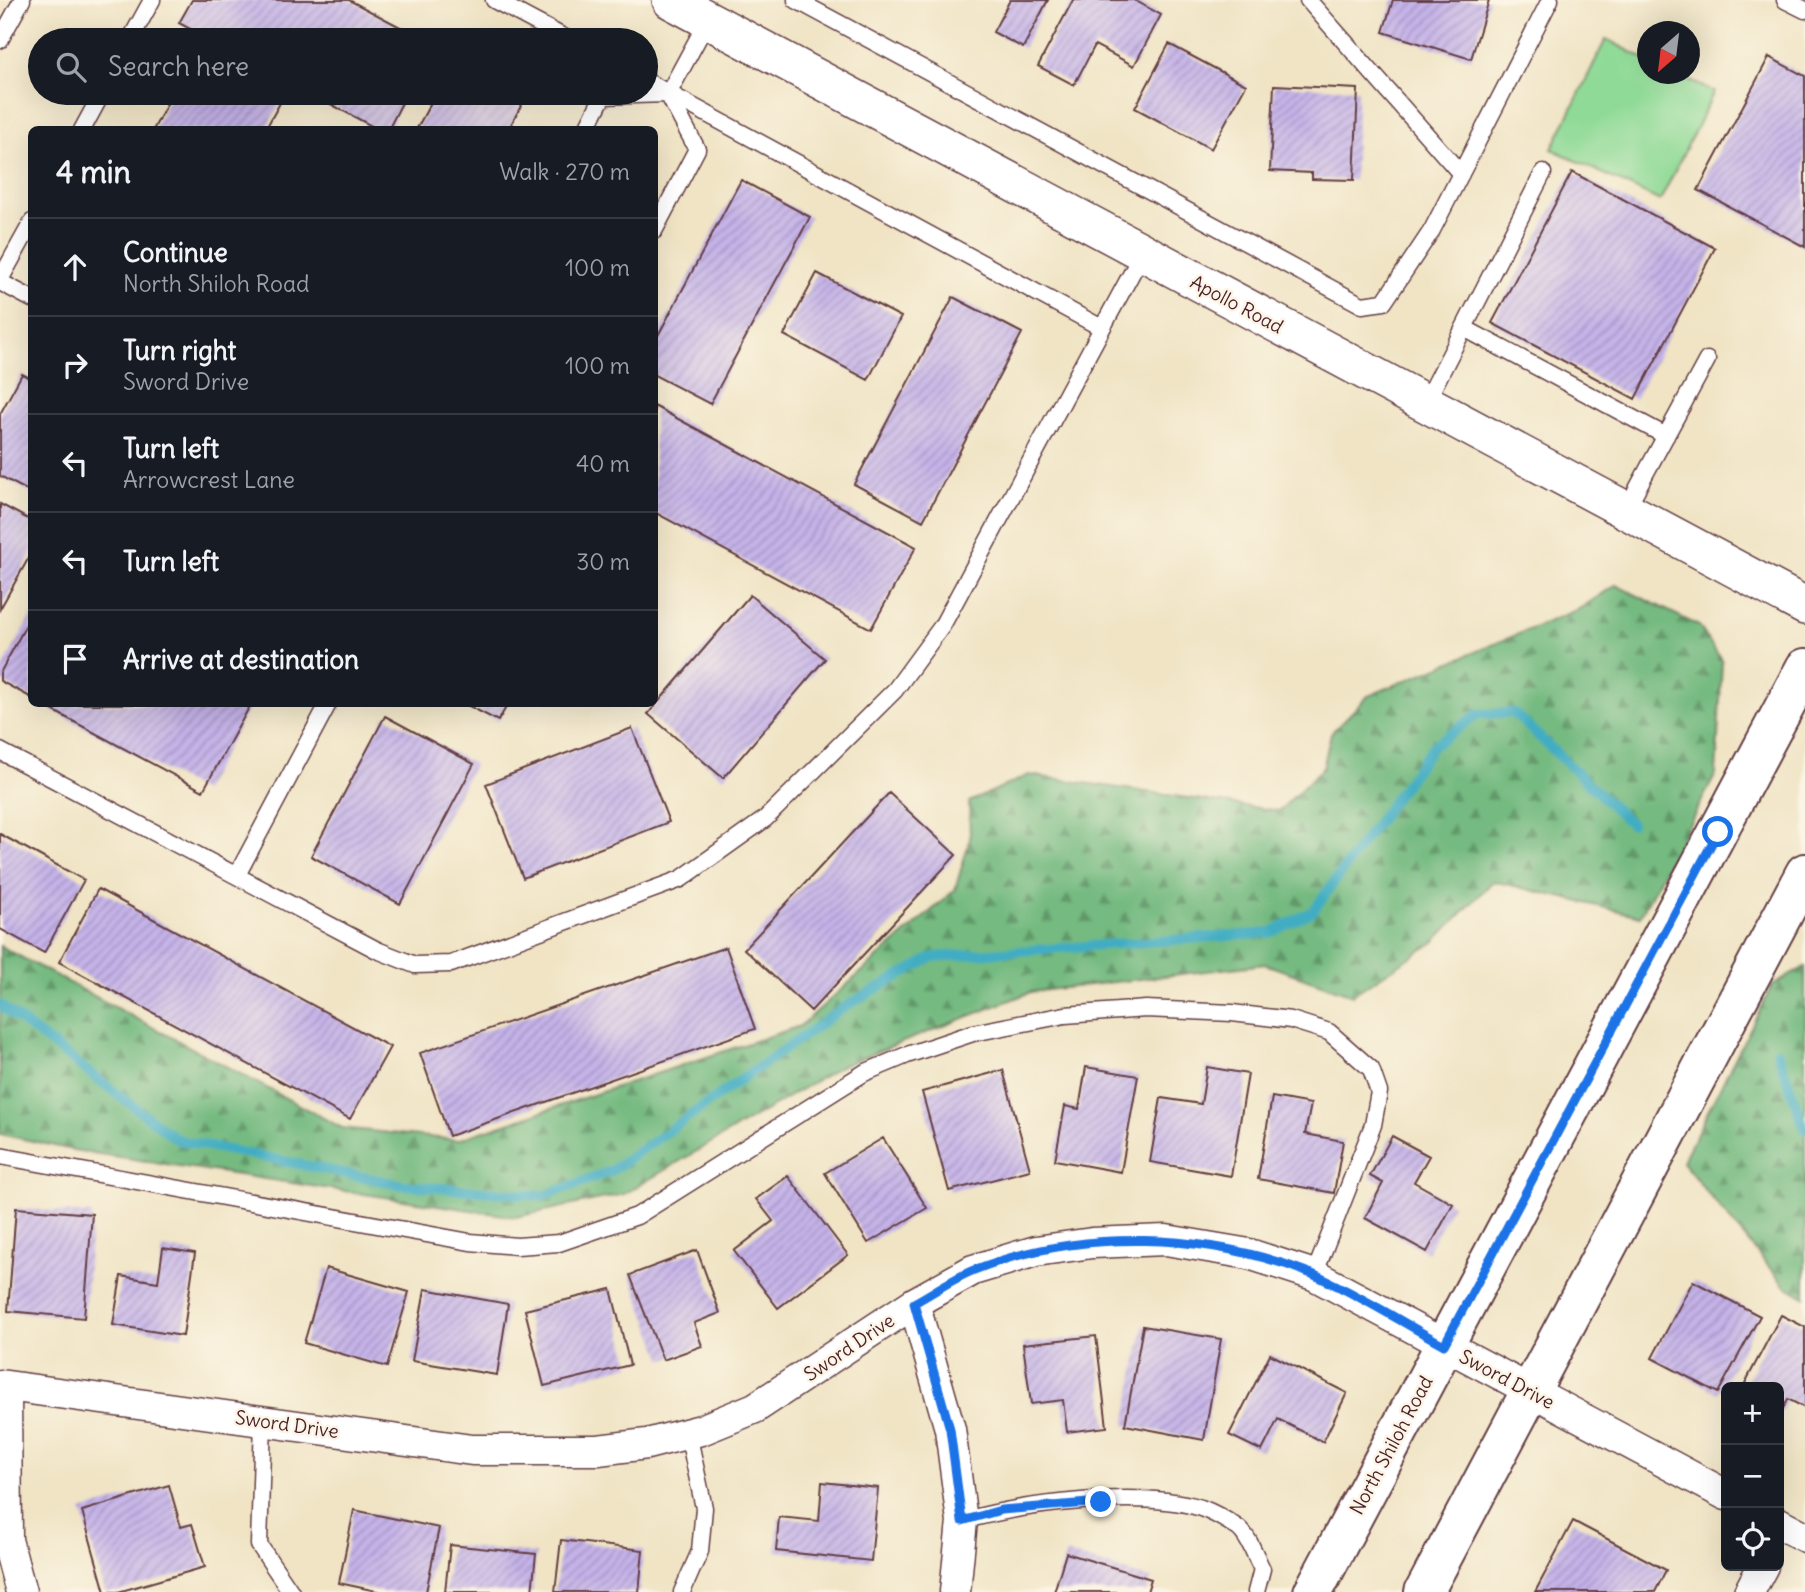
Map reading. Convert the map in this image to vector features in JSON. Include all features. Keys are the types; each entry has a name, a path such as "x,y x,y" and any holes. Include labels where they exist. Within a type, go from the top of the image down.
{"main road":[{"name":"North Shiloh Road","path":"1313,1592 1805,668"},
{"path":"1423,1592 1805,873"}],"street":[{"name":"Apollo Road","path":"671,0 1805,606"},
{"name":"Sword Drive","path":"3,1386 472,1450 598,1450 647,1444 688,1433 755,1408 914,1303 973,1270 1036,1251 1092,1243 1166,1240 1249,1254 1314,1275 1721,1492"},
{"path":"914,1303 950,1429 962,1521 955,1592"},
{"path":"3,1386 7,1540 21,1592"},
{"path":"1749,1592 1760,1571"}],"lane":[{"path":"0,40 22,0"},
{"path":"137,28 152,0"},
{"path":"495,0 547,28"},
{"path":"796,0 1362,305 1384,302 1432,230 1550,0"},
{"path":"1308,0 1461,174"},
{"path":"1785,0 1805,10"},
{"path":"668,94 708,20"},
{"path":"658,88 1100,327"},
{"path":"658,94 668,94"},
{"path":"658,222 697,149 668,94"},
{"path":"84,126 96,105"},
{"path":"588,126 598,105"},
{"path":"1424,404 1543,173"},
{"path":"28,229 0,281 28,297"},
{"path":"0,751 377,950 415,965 452,964 681,879 765,819 895,690 942,626 1100,327 1142,254"},
{"path":"1464,328 1665,436"},
{"path":"1625,511 1707,360"},
{"path":"237,875 326,707"},
{"path":"0,1156 470,1242 517,1246 559,1243 637,1216 864,1073 906,1055 973,1033 1066,1015 1146,1009 1232,1013 1291,1020 1329,1032 1371,1069 1379,1092 1373,1125 1314,1275"},
{"path":"263,1421 258,1545 291,1592"},
{"path":"682,1592 700,1551 704,1508 688,1433"},
{"path":"962,1521 1001,1510 1101,1502 1162,1500 1202,1508 1241,1530 1262,1569 1256,1592"}],"green space":[{"path":"1606,39 1637,55 1637,84 1697,84 1714,92 1660,201 1552,149"},
{"path":"1616,585 1699,626 1722,661 1716,774 1640,916 1493,881 1434,942 1352,995 1265,964 1031,992 841,1066 624,1194 516,1217 73,1150 0,1134 0,946 342,1128 457,1140 800,1026 955,890 970,839 969,802 1029,775 1279,811 1323,768 1331,733 1368,696 1579,609"},
{"path":"1805,967 1805,1297 1784,1285 1682,1162 1772,986"}],"building":[{"path":"192,0 349,0 402,28 188,28 179,23"},
{"path":"1010,0 1048,0 1023,48 993,32"},
{"path":"1073,0 1134,0 1161,15 1134,66 1095,45 1074,85 1038,66"},
{"path":"1393,0 1489,0 1471,59 1383,32"},
{"path":"1169,44 1246,85 1211,149 1135,108"},
{"path":"1769,57 1805,76 1805,247 1698,190"},
{"path":"1274,85 1358,89 1354,180 1312,179 1312,173 1270,171"},
{"path":"167,105 279,105 267,126 155,126"},
{"path":"332,105 401,105 390,126 372,126"},
{"path":"430,105 522,105 510,126 418,126"},
{"path":"1572,172 1715,248 1635,399 1492,323"},
{"path":"741,180 810,217 710,404 658,377 658,336"},
{"path":"817,273 901,317 868,380 784,335"},
{"path":"953,297 1022,333 923,521 854,484"},
{"path":"22,374 28,377 28,491 0,476 0,414"},
{"path":"658,408 916,547 871,629 658,514"},
{"path":"0,504 28,519 28,559 0,609"},
{"path":"750,595 825,659 723,778 648,714 654,707 658,707 658,702"},
{"path":"28,621 28,696 0,681 0,673"},
{"path":"47,707 249,707 203,791"},
{"path":"471,707 506,707 498,721"},
{"path":"385,716 474,764 400,904 311,856"},
{"path":"632,728 669,822 523,878 486,784"},
{"path":"889,793 956,855 811,1011 744,949"},
{"path":"0,834 84,880 44,953 0,929"},
{"path":"98,889 390,1047 350,1119 59,962"},
{"path":"726,947 755,1029 449,1136 420,1053"},
{"path":"1086,1067 1138,1076 1121,1172 1055,1160 1065,1106 1079,1109"},
{"path":"1207,1067 1248,1074 1231,1176 1150,1162 1161,1098 1201,1104"},
{"path":"1003,1070 1030,1170 949,1191 922,1092"},
{"path":"1272,1097 1311,1104 1305,1134 1343,1141 1334,1193 1258,1179"},
{"path":"1392,1136 1429,1156 1414,1182 1453,1204 1427,1252 1365,1218 1383,1183 1370,1176"},
{"path":"883,1138 927,1208 868,1243 825,1173"},
{"path":"788,1176 848,1255 778,1308 734,1251 773,1221 756,1199"},
{"path":"16,1208 92,1214 84,1318 8,1311"},
{"path":"163,1248 195,1253 183,1336 113,1325 121,1276 158,1282"},
{"path":"697,1250 720,1313 694,1323 702,1346 663,1360 630,1275"},
{"path":"326,1268 409,1292 387,1367 304,1343"},
{"path":"1693,1281 1760,1316 1724,1382 1721,1382 1718,1393 1652,1358"},
{"path":"425,1289 508,1304 497,1375 412,1361"},
{"path":"611,1289 630,1365 544,1386 525,1310"},
{"path":"1781,1315 1805,1327 1805,1408 1788,1399 1784,1407 1784,1382 1746,1382"},
{"path":"1143,1326 1221,1339 1204,1440 1125,1425"},
{"path":"1096,1336 1107,1427 1067,1432 1063,1400 1031,1404 1023,1344"},
{"path":"1270,1354 1347,1393 1323,1442 1278,1419 1262,1451 1229,1435"},
{"path":"822,1482 878,1488 871,1561 776,1551 779,1517 819,1521"},
{"path":"169,1485 181,1527 192,1524 205,1567 118,1592 105,1592 82,1511"},
{"path":"354,1510 439,1528 426,1592 381,1592 339,1583"},
{"path":"1573,1521 1666,1570 1655,1592 1535,1592"},
{"path":"561,1540 643,1550 639,1592 555,1592"},
{"path":"450,1545 536,1554 532,1592 445,1592"},
{"path":"1066,1553 1151,1579 1147,1592 1054,1592"}],"waterway":[{"path":"0,1005 178,1140 403,1185 544,1196 611,1171 846,1006 933,957 1270,933 1313,911 1433,746 1478,714 1514,713 1631,824"},
{"path":"1777,1051 1805,1129"}],"route":[{"path":"1101,1502 1001,1510 962,1521 950,1429 914,1303 973,1270 1036,1251 1092,1243 1166,1240 1249,1254 1314,1275 1444,1345 1718,832"}]}
